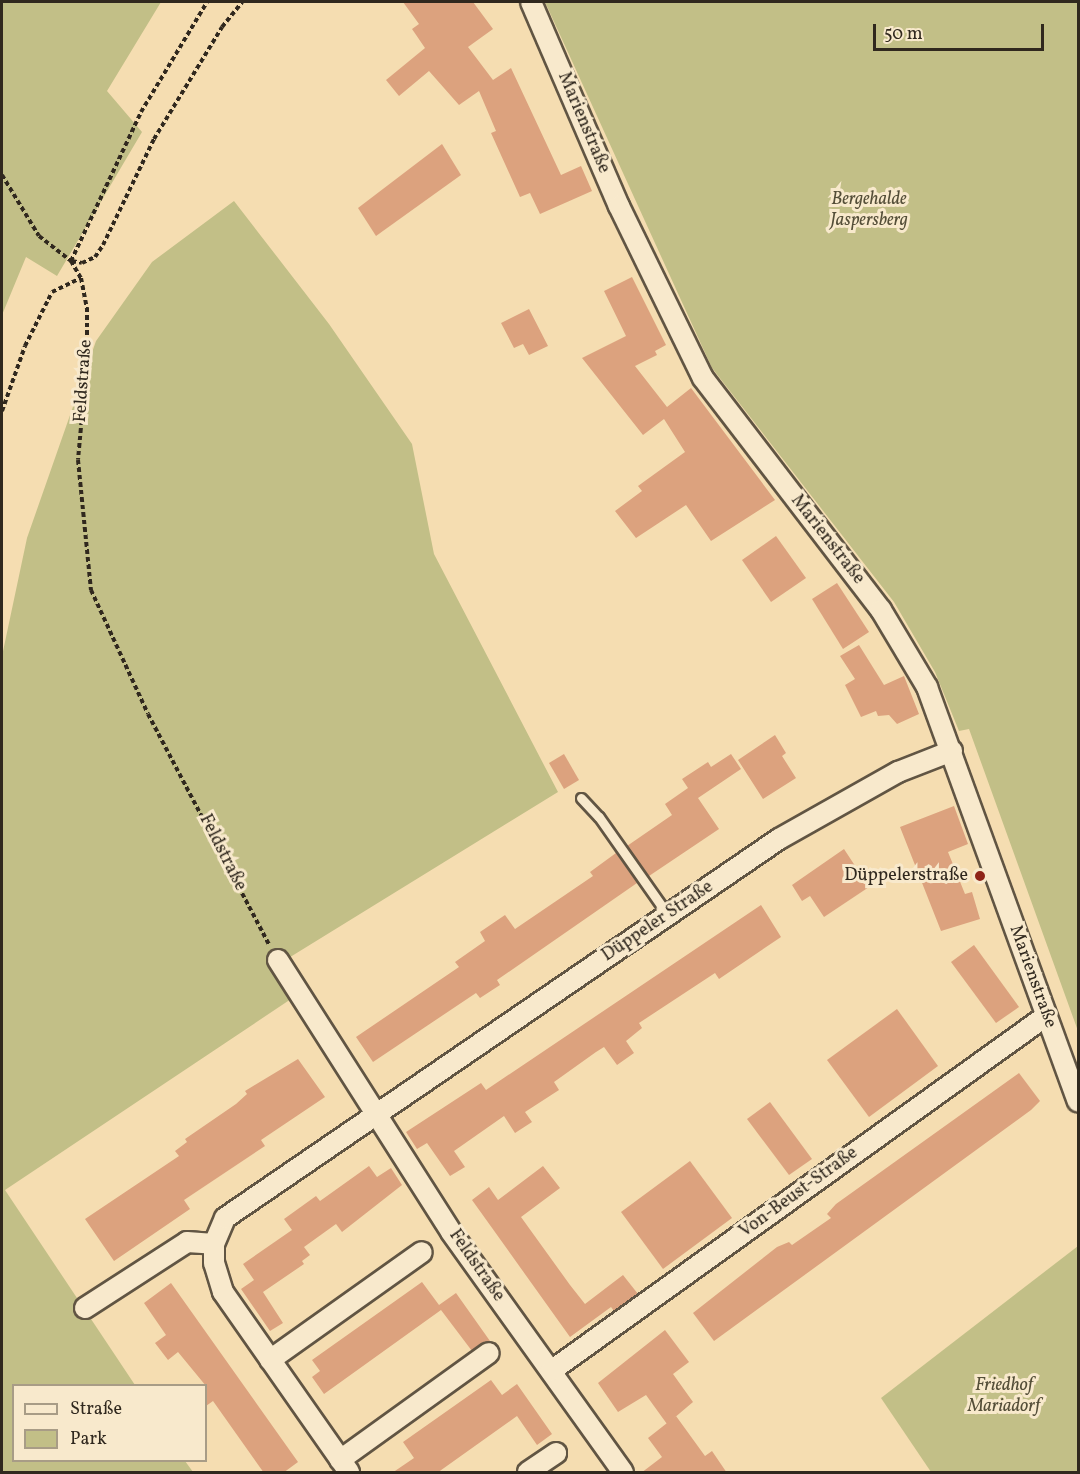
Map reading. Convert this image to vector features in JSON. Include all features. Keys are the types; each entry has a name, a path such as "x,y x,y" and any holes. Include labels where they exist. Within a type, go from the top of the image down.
{"street":[{"name":"Marienstraße","path":"531,2 619,206 703,378 880,610 927,687 1078,1101"},
{"name":"Düppeler Straße","path":"214,1245 225,1218 668,915 840,802 898,772 952,751"},
{"name":"Feldstraße","path":"278,960 451,1232 623,1473"},
{"name":"Von-Beust-Straße","path":"551,1371 1046,1016"},
{"path":"85,1308 187,1242 214,1245 214,1263 223,1292 345,1466 489,1353"},
{"path":"270,1360 422,1252"},
{"path":"528,1473 556,1453"}],"lane":[{"path":"580,798 599,817 668,915"}],"path":[{"path":"207,2 141,112 71,261 82,263 95,257 103,245 154,139 222,27 242,2"},
{"name":"Feldstraße","path":"2,175 39,236 71,261 81,278 87,308 87,361 78,460 91,590 148,714 278,960"},
{"path":"2,411 25,346 52,292 81,278"}],"green space":[{"path":"2,2 161,2 107,91 142,132 57,276 26,257 2,315"},
{"name":"Bergehalde Jaspersberg","path":"545,2 1078,2 1078,1031 969,729 959,731 935,672 894,602 712,368"},
{"path":"234,201 329,324 412,444 434,554 558,792 274,967 294,997 5,1190 134,1384 12,1384 12,1462 186,1462 193,1472 2,1472 2,656 27,538 96,341 152,262"},
{"name":"Friedhof Mariadorf","path":"1078,1246 1078,1472 931,1472 881,1398"}],"building":[{"path":"403,2 473,2 493,29 468,47 493,80 511,68 561,175 581,166 592,191 540,214 530,193 520,197 491,133 496,131 479,91 459,105 429,71 399,96 386,80 425,48 412,29 419,24"},
{"path":"442,144 461,175 376,236 358,208"},
{"path":"632,277 666,345 655,351 657,355 635,366 667,407 691,388 775,500 711,541 686,505 636,538 615,511 642,491 638,486 685,452 664,419 643,435 582,358 626,336 604,291"},
{"path":"529,309 548,346 529,355 523,344 514,348 501,323"},
{"path":"776,536 806,578 771,602 742,560"},
{"path":"837,583 869,632 843,649 812,599"},
{"path":"859,645 884,685 904,676 919,714 897,724 889,715 878,716 876,711 861,717 845,685 855,679 840,656"},
{"path":"775,735 786,753 782,756 796,778 763,799 738,760"},
{"path":"564,754 579,780 564,789 549,763"},
{"path":"731,754 741,769 698,798 719,829 649,876 627,846 672,815 665,804 688,788 682,779 708,762 711,767"},
{"path":"954,806 968,844 948,852 965,894 972,892 980,919 941,931 900,827"},
{"path":"844,849 869,887 824,917 810,896 802,901 792,885"},
{"path":"616,853 637,883 497,980 500,985 480,998 476,993 373,1062 356,1037 459,967 455,962 485,941 480,932 505,915 515,929 593,876 590,872"},
{"path":"761,905 781,937 719,979 715,973 639,1023 642,1028 626,1041 634,1053 617,1065 604,1047 596,1052 554,1082 559,1090 525,1112 532,1122 515,1133 504,1116 454,1151 465,1167 450,1176 427,1143 417,1149 406,1132 481,1083 486,1090"},
{"path":"974,945 1019,1007 996,1023 951,962"},
{"path":"897,1009 938,1066 869,1117 827,1060"},
{"path":"298,1059 325,1097 261,1140 265,1146 184,1200 190,1209 114,1261 85,1219 179,1156 175,1151 187,1142 185,1139 236,1104 247,1094 245,1091"},
{"path":"1019,1073 1040,1101 1031,1110 714,1341 693,1313 777,1247 789,1242 792,1245 831,1218 827,1214 836,1204"},
{"path":"770,1102 812,1159 789,1175 747,1119"},
{"path":"690,1161 732,1218 663,1269 621,1212"},
{"path":"369,1166 377,1177 391,1168 402,1185 342,1232 336,1224 304,1247 310,1255 302,1261 304,1264 263,1292 283,1323 270,1331 241,1289 254,1280 243,1264 292,1230 284,1219 316,1196 320,1201"},
{"path":"543,1166 560,1188 521,1217 570,1285 585,1304 623,1275 638,1294 614,1311 611,1307 570,1337 472,1200 489,1187 498,1200"},
{"path":"422,1282 439,1305 456,1293 490,1341 472,1351 441,1310 324,1394 312,1377 320,1371 312,1360"},
{"path":"171,1283 298,1462 283,1473 264,1473 213,1401 207,1405 207,1384 204,1384 178,1352 168,1360 155,1343 166,1335 144,1303"},
{"path":"665,1330 689,1362 673,1374 693,1402 667,1424 646,1395 618,1412 598,1383"},
{"path":"491,1380 502,1395 517,1384 552,1434 537,1445 517,1416 437,1473 392,1473 414,1458 403,1442"},
{"path":"676,1416 705,1456 712,1451 727,1473 641,1473 662,1457 648,1438"}],"place":[{"name":"Düppelerstraße","path":"980,876"}]}
